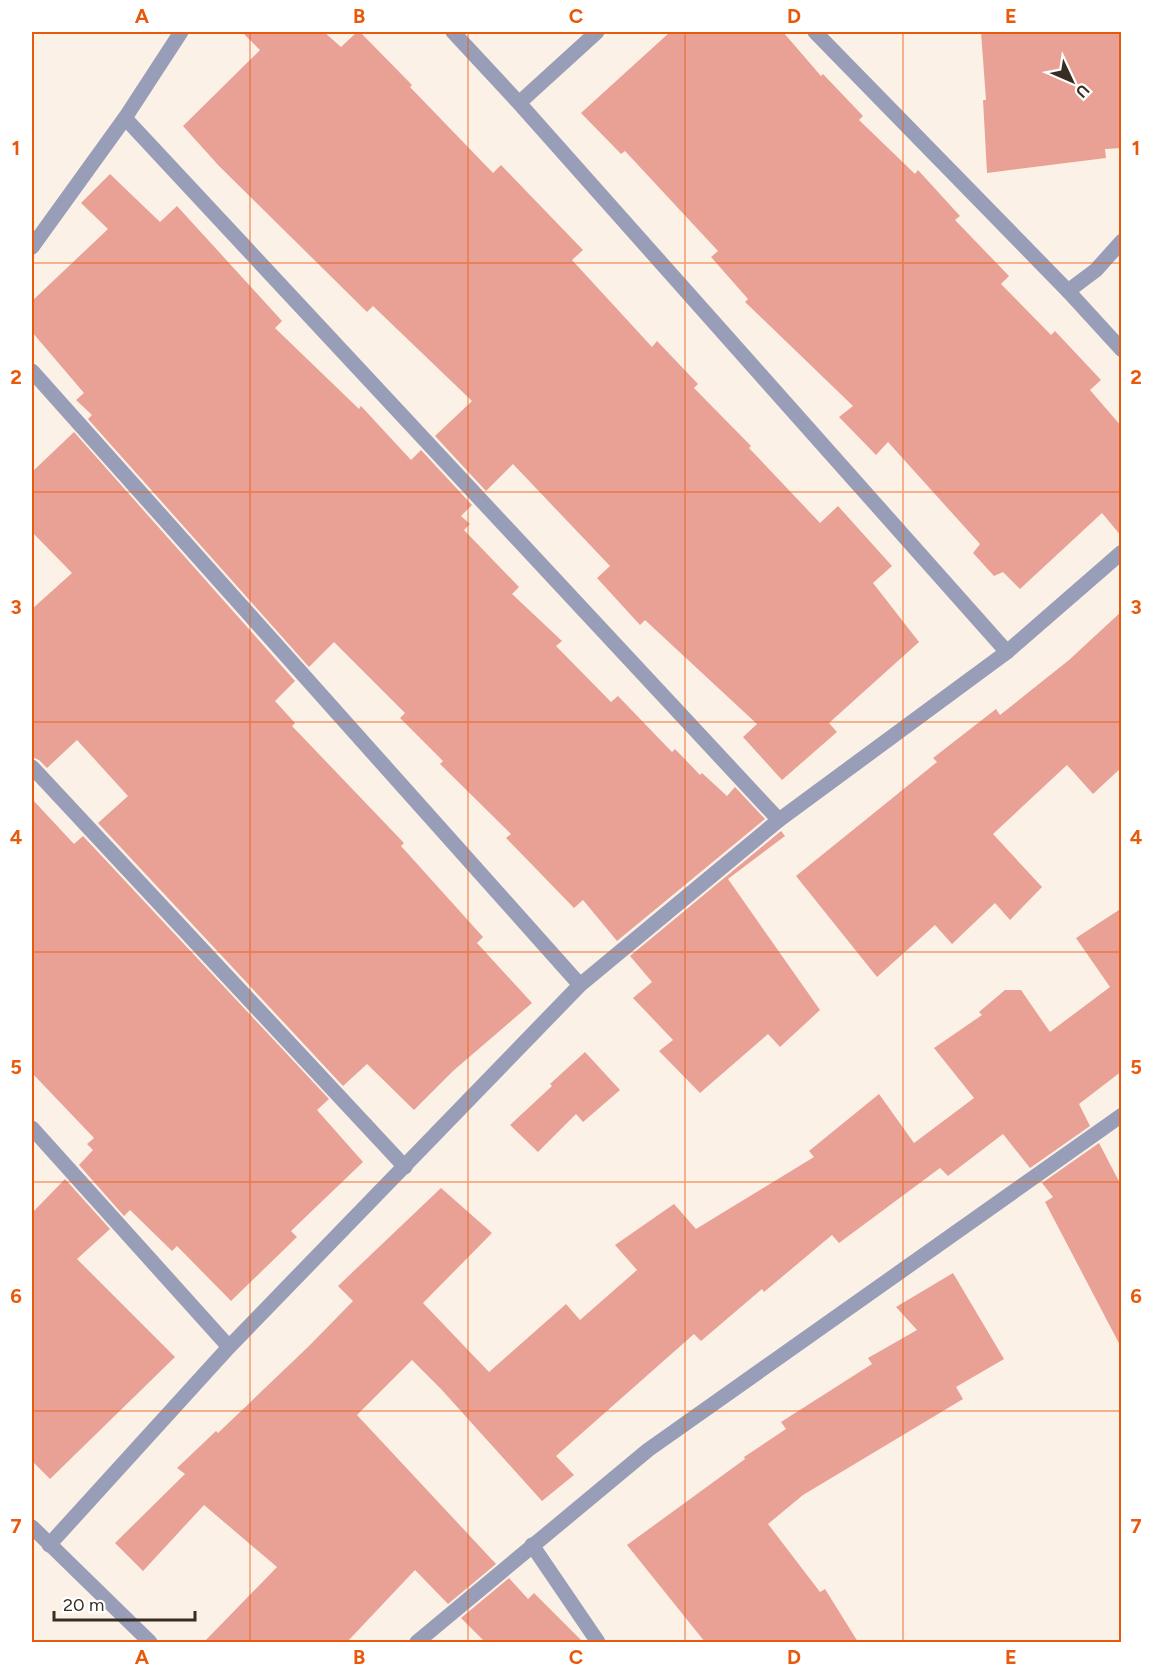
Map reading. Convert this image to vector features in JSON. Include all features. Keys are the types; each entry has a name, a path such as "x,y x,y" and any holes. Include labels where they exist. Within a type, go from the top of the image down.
{"street":[{"path":"32,248 125,118 181,32"},
{"path":"453,32 519,102 1007,651"},
{"path":"519,102 597,32"},
{"path":"815,32 1068,291 1122,350"},
{"path":"125,118 779,820"},
{"path":"1068,291 1096,270 1122,241"},
{"path":"32,371 580,985"},
{"path":"49,1545 229,1347 580,985 779,820 1007,651 1122,552"},
{"path":"32,767 405,1167"},
{"path":"417,1642 648,1450 1120,1120"},
{"path":"32,1128 229,1347"},
{"path":"32,1527 150,1642"},
{"path":"532,1545 598,1642"}],"building":[{"path":"242,32 324,32 341,47 357,32 360,32 493,173 501,165 583,250 572,260 652,347 657,341 698,384 694,388 751,446 749,448 820,523 838,506 892,566 873,583 919,642 829,723 837,732 782,780 743,737 757,724 645,620 640,625 597,578 610,566 513,464 486,491 435,436 472,401 373,306 367,312 219,166 183,126 260,50"},
{"path":"670,32 783,32 821,76 823,74 863,116 859,120 915,174 918,170 960,216 955,220 1009,276 1001,284 1051,335 1055,331 1101,380 1090,390 1122,427 1122,537 1102,513 1020,589 1003,572 994,576 973,553 980,544 888,442 876,455 839,417 853,406 745,302 748,299 711,257 718,251 625,151 621,154 581,113"},
{"path":"981,32 1119,32 1122,148 1105,149 1106,158 987,173 983,100 986,100"},
{"path":"110,174 160,222 177,206 282,321 275,328 359,409 361,406 411,460 421,450 472,505 461,516 470,524 464,530 519,587 512,594 562,641 556,646 611,702 618,696 672,752 675,749 700,775 702,773 727,796 735,787 765,819 617,941 583,900 574,908 506,838 511,834 440,764 443,761 400,718 405,713 334,642 309,667 88,419 92,415 76,400 84,393 32,332 32,301 108,229 81,203"},
{"path":"74,432 295,681 275,701 295,723 292,726 404,843 401,846 483,937 477,943 532,1003 453,1071 414,1110 367,1064 343,1086 98,823 128,796 77,740 47,768 32,757 32,609 72,573 32,532 32,472"},
{"path":"1122,611 1122,767 1093,794 1067,765 993,834 1042,887 1010,920 995,903 952,944 935,925 877,977 796,876 937,762 933,758 996,709 1000,715 1069,660"},
{"path":"32,799 74,844 83,836 329,1099 317,1110 363,1162 291,1231 297,1237 231,1301 177,1246 172,1251 130,1210 124,1216 79,1165 93,1150 87,1144 94,1138 32,1073"},
{"path":"781,831 785,836 728,879 820,1010 780,1047 768,1034 700,1093 659,1051 673,1040 633,998 652,982 630,956"},
{"path":"1122,908 1122,1071 1079,1104 1090,1126 1030,1168 1003,1134 948,1176 940,1168 839,1243 832,1235 764,1292 762,1289 701,1341 694,1334 556,1456 574,1475 542,1501 412,1360 357,1415 496,1564 448,1604 415,1570 347,1642 204,1642 277,1567 204,1505 143,1571 115,1543 185,1474 177,1468 216,1431 218,1433 353,1301 338,1286 441,1188 492,1233 423,1303 489,1372 566,1304 580,1320 637,1270 615,1245 674,1204 696,1229 814,1157 809,1151 879,1094 914,1143 974,1098 934,1048 982,1015 979,1012 1005,990 1021,990 1050,1032 1110,987 1076,938"},
{"path":"585,1052 620,1090 583,1122 576,1114 538,1152 510,1125"},
{"path":"1099,1143 1122,1187 1122,1349 1045,1202 1053,1197 1042,1183"},
{"path":"65,1179 110,1229 77,1259 175,1357 50,1479 32,1461 32,1213"},
{"path":"953,1273 1004,1359 956,1387 963,1399 803,1495 768,1524 820,1592 825,1589 858,1642 705,1642 627,1545 745,1459 744,1457 786,1429 781,1422 872,1364 868,1358 917,1330 896,1307"},
{"path":"509,1578 528,1599 534,1593 583,1642 485,1642 461,1618"}]}
